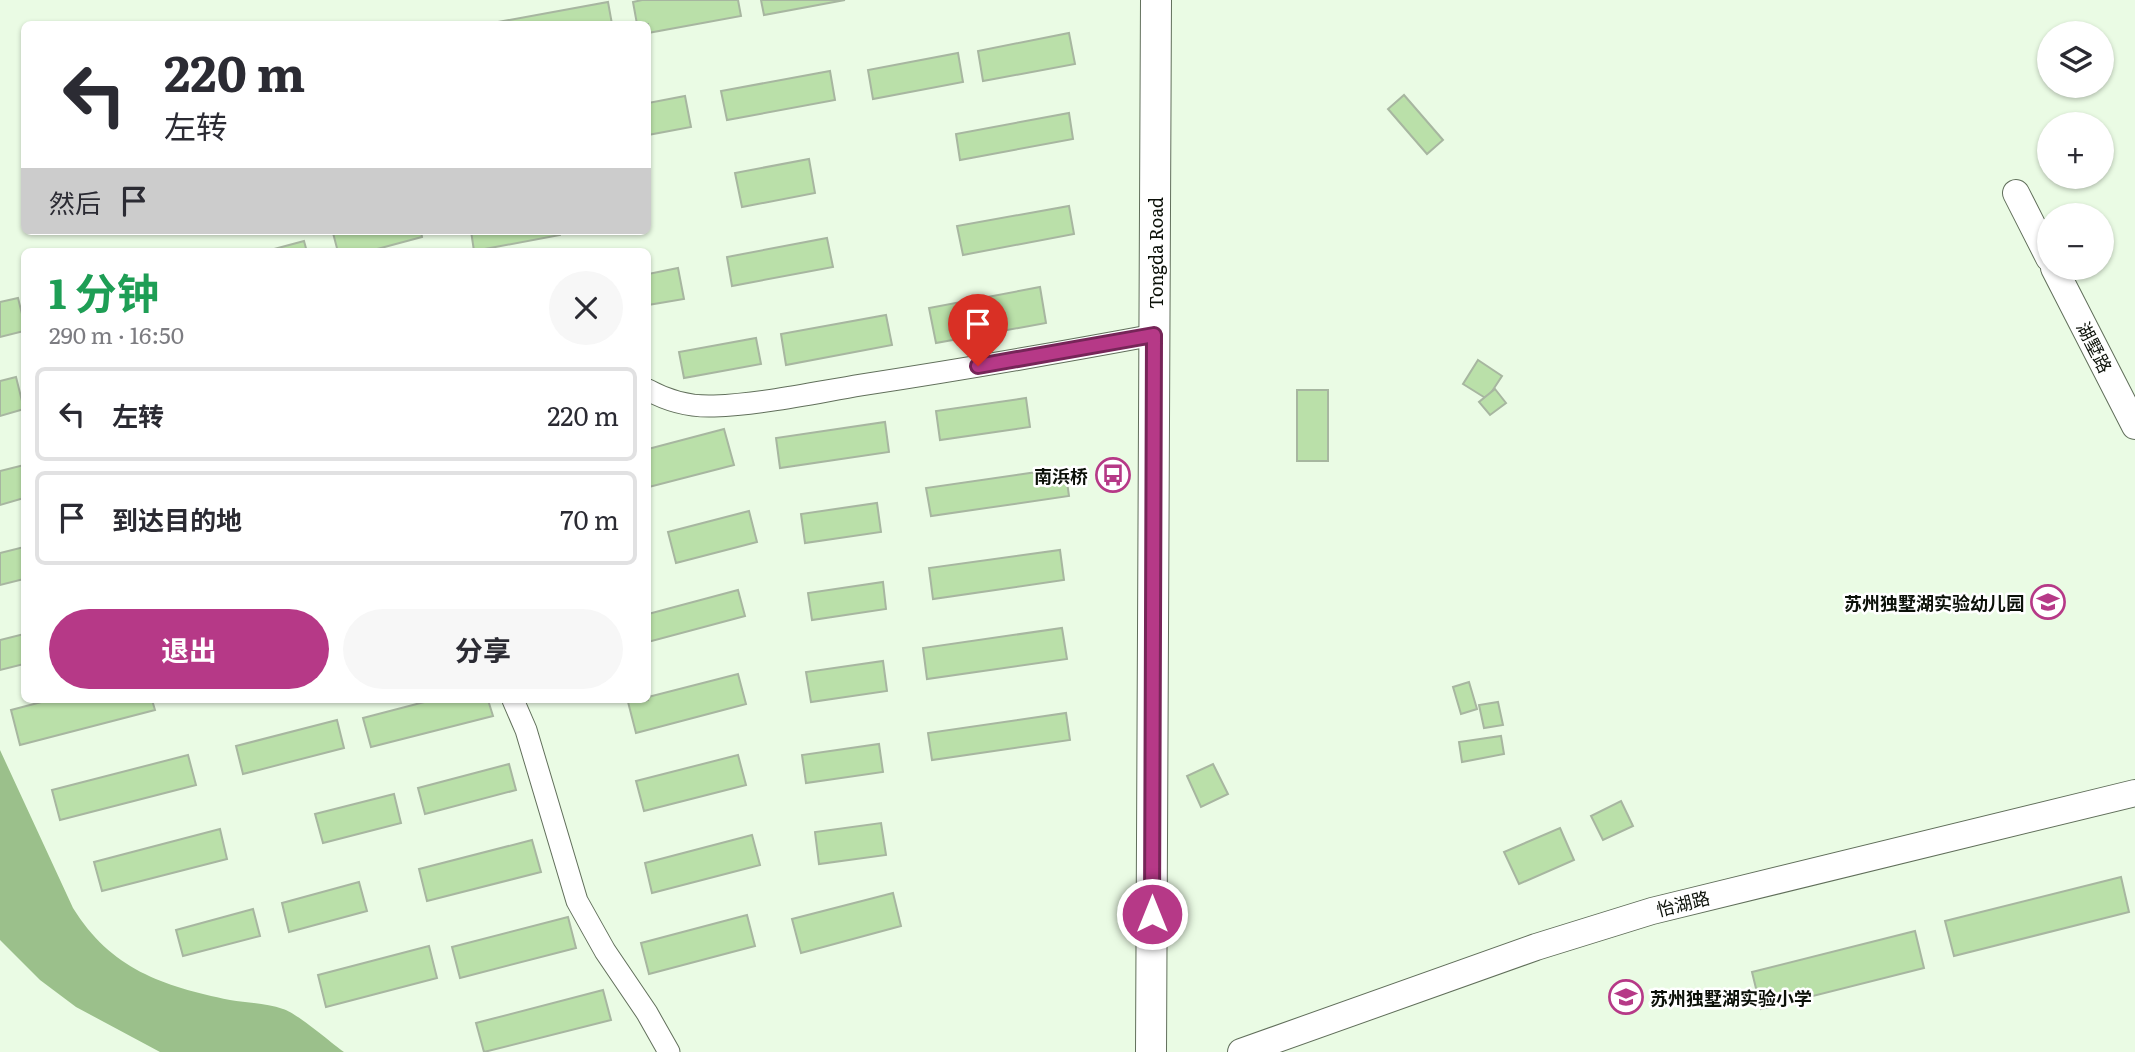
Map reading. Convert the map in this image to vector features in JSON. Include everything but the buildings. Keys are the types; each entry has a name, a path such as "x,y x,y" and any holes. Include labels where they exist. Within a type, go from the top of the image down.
{"main road":[{"name":"Tongda Road","path":"1137,0 1145,337 1151,1052"},
{"name":"Tongda Road","path":"1133,1052 1145,337 1156,0"}],"street":[{"path":"2016,193 2037,234"},
{"name":"湖墅路","path":"2060,280 2135,426"},
{"path":"651,392 664,399 691,404 712,406 750,402 952,371 1145,337"},
{"path":"514,703 526,730 577,901 606,951 648,1013 669,1052"},
{"name":"怡湖路","path":"1241,1052 1536,947 1652,911 2135,793"}],"shaded area":[{"path":"0,750 73,908 104,946 140,972 160,981 205,995 283,1009 344,1052 160,1052 76,1007 40,980 0,940"}],"place":[{"name":"南浜桥","path":"1113,475"},
{"name":"苏州独墅湖实验幼儿园","path":"2048,602"},
{"name":"苏州独墅湖实验小学","path":"1626,997"}],"route":[{"path":"978,366 1154,335 1152,914"}]}
